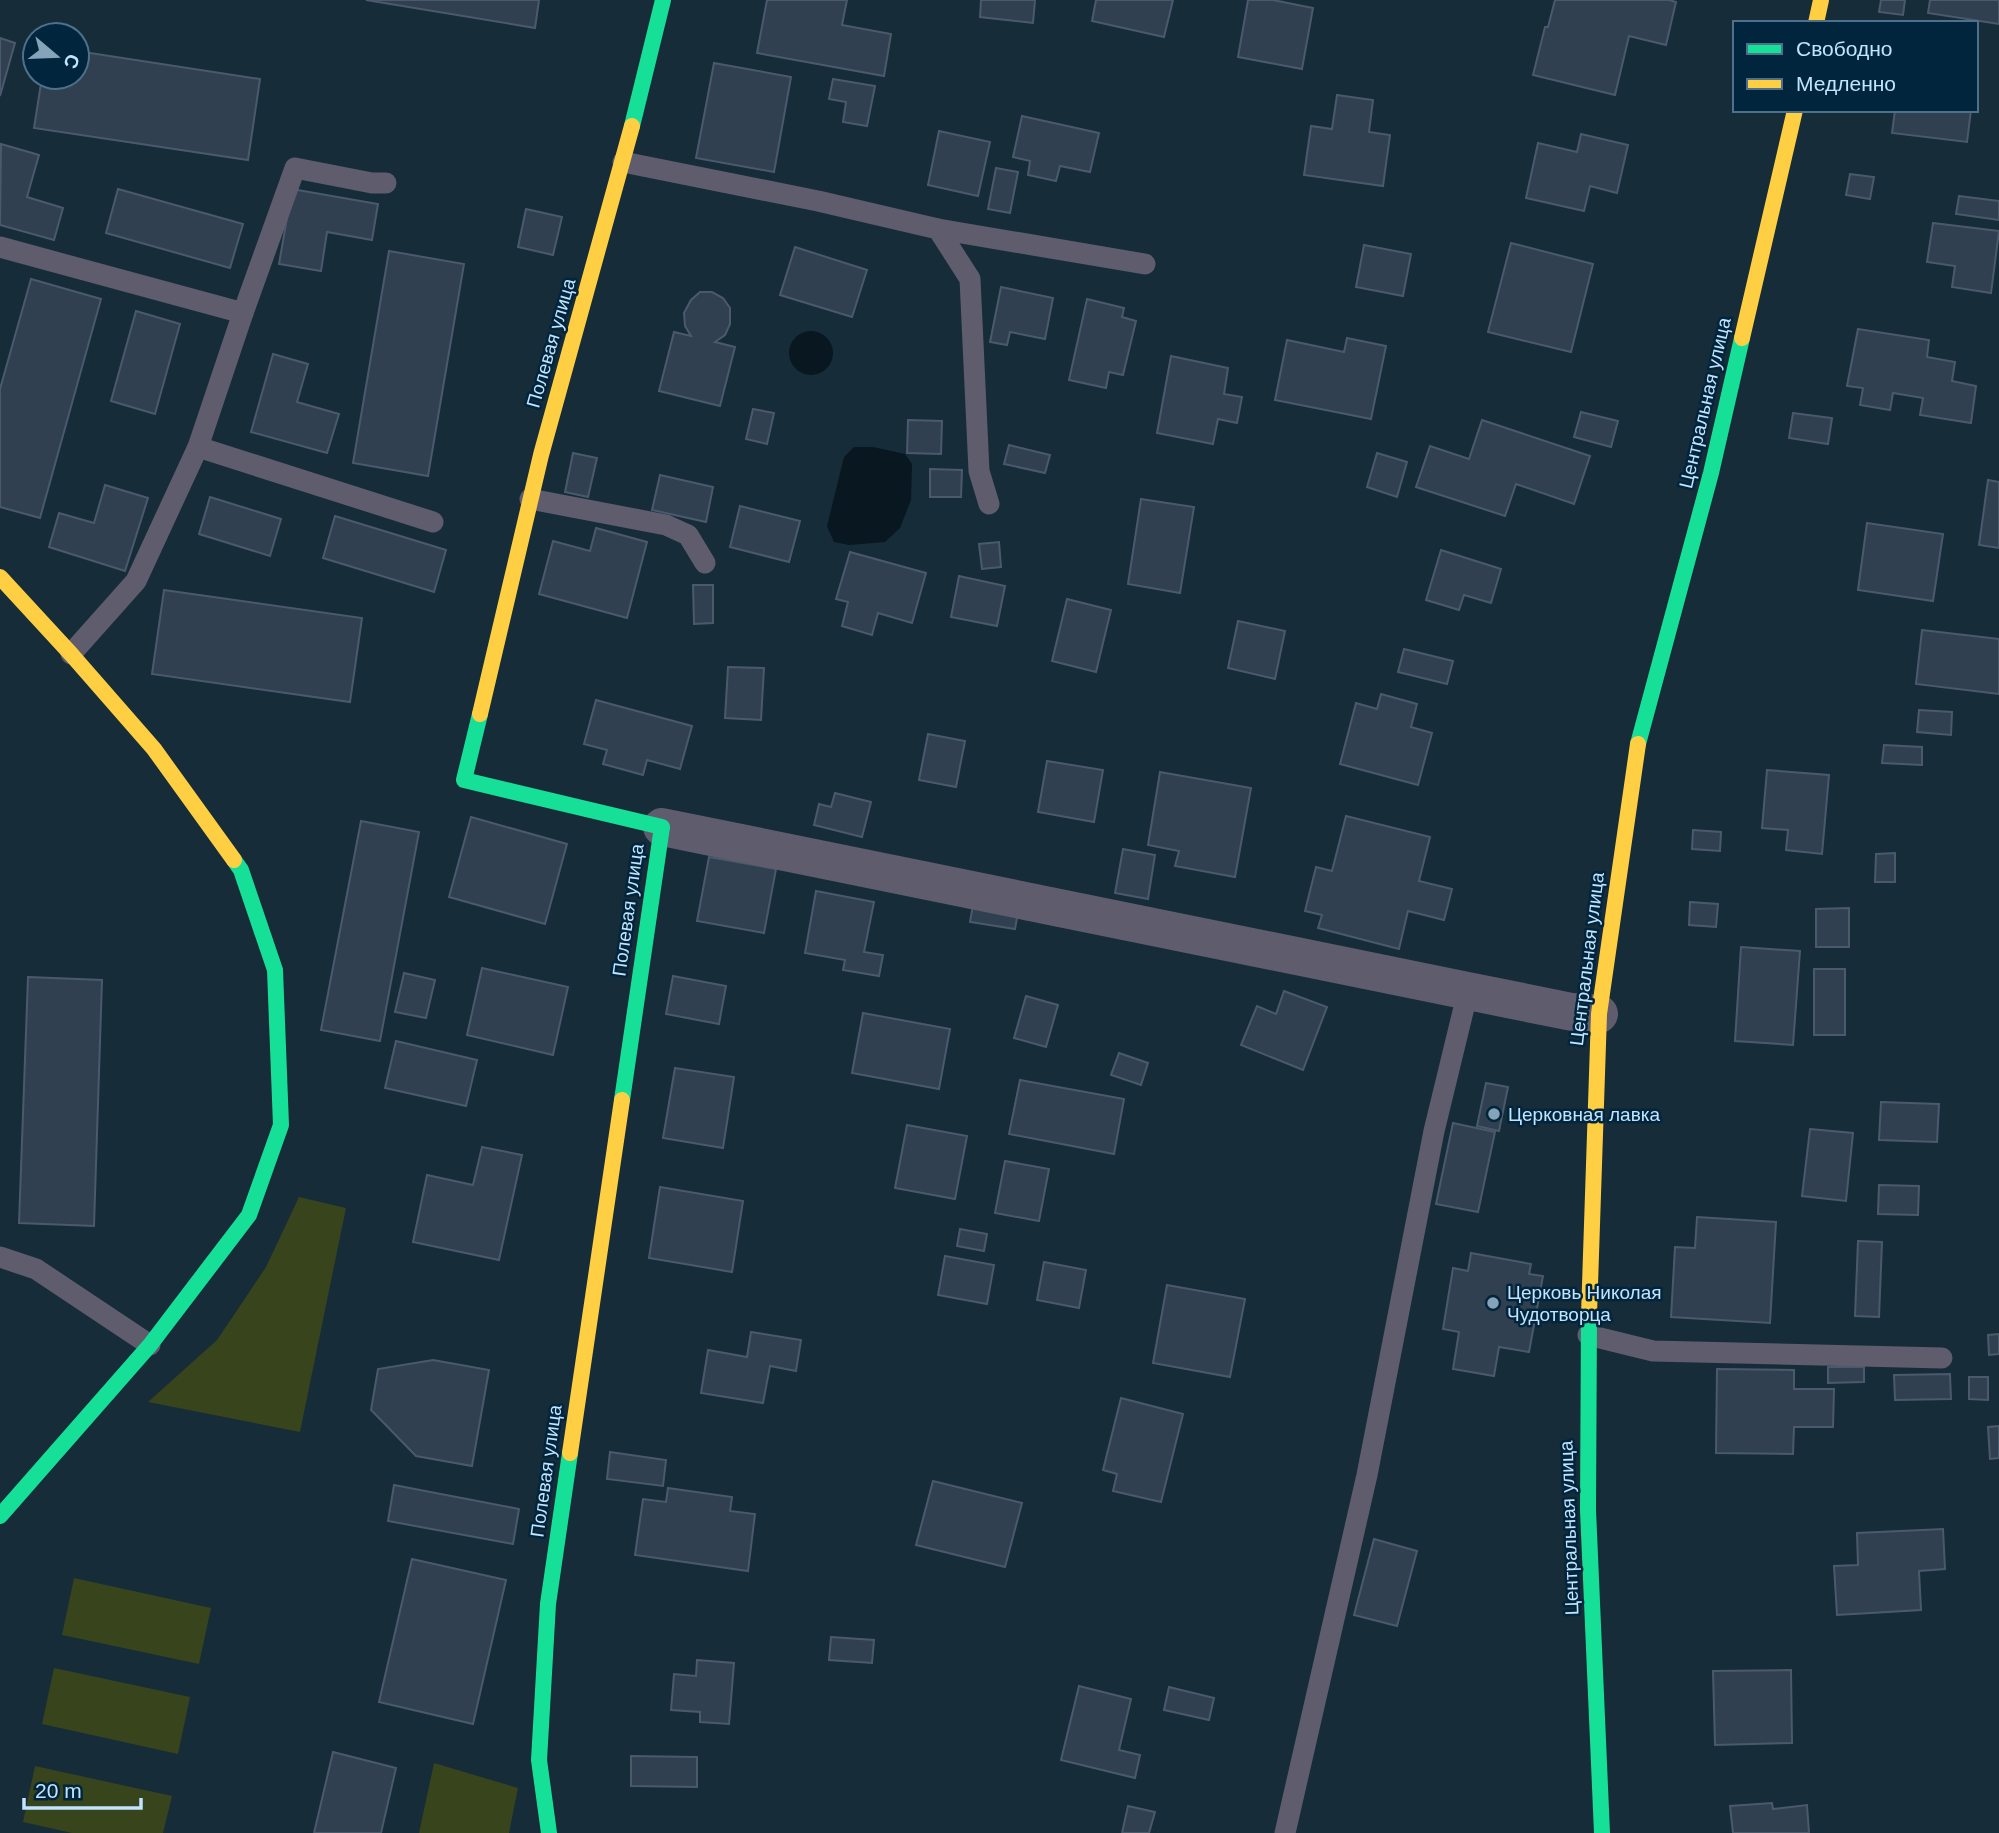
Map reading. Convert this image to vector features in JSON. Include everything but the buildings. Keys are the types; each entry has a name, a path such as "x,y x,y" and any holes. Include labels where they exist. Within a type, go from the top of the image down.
{"street":[{"name":"Полевая улица","path":"549,1833 539,1760 548,1604 662,827 464,780 530,499 623,162 663,0"},
{"path":"1816,21 1821,0"},
{"name":"Центральная улица","path":"1602,1833 1588,1510 1588,1335 1599,1014 1639,735 1711,473 1795,112"},
{"path":"0,577 154,749 241,870 275,970 281,1125 249,1215 150,1345 0,1516"},
{"path":"662,827 1572,1012 1599,1014"}],"lane":[{"path":"623,162 818,201 938,229 1145,264"},
{"path":"71,654 136,581 198,447 295,168 372,183 386,183"},
{"path":"938,229 970,279 979,471 989,504"},
{"path":"0,247 243,313"},
{"path":"198,447 433,522"},
{"path":"530,499 666,525 688,535 705,564"},
{"path":"1285,1833 1367,1475 1434,1131 1468,991"},
{"path":"0,1257 36,1269 150,1345"},
{"path":"1588,1335 1653,1351 1942,1359"}],"green space":[{"path":"299,1197 346,1208 300,1432 148,1402 217,1340 266,1267"},
{"path":"74,1578 211,1608 199,1664 62,1635"},
{"path":"54,1668 190,1697 178,1754 42,1724"},
{"path":"434,1763 518,1788 509,1833 419,1833"},
{"path":"35,1766 172,1796 163,1833 72,1833 23,1822"}],"water":[{"path":"811,331 820,332 827,337 832,344 832,362 827,369 820,374 811,375 802,374 795,369 790,362 789,353 790,344 795,337 802,332"},
{"path":"854,447 873,447 905,454 912,464 911,500 900,528 885,542 849,545 834,542 827,526 844,457"}],"traffic: fast":[{"path":"632,126 663,0"},
{"path":"1638,744 1711,473 1742,338"},
{"path":"480,714 464,780 662,827 622,1100"},
{"path":"0,1516 150,1345 249,1215 281,1125 275,970 241,870 234,860"},
{"path":"1589,1315 1588,1510 1602,1833"},
{"path":"549,1833 539,1760 548,1604 570,1453"}],"traffic: slow":[{"path":"1816,21 1821,0"},
{"path":"1742,338 1795,112"},
{"path":"480,714 541,455 632,126"},
{"path":"0,577 154,749 234,860"},
{"path":"1589,1315 1599,1014 1638,744"},
{"path":"570,1453 622,1100"}],"place":[{"name":"Церковная лавка","path":"1494,1114"},
{"name":"Церковь Николая Чудотворца","path":"1493,1303"}]}
